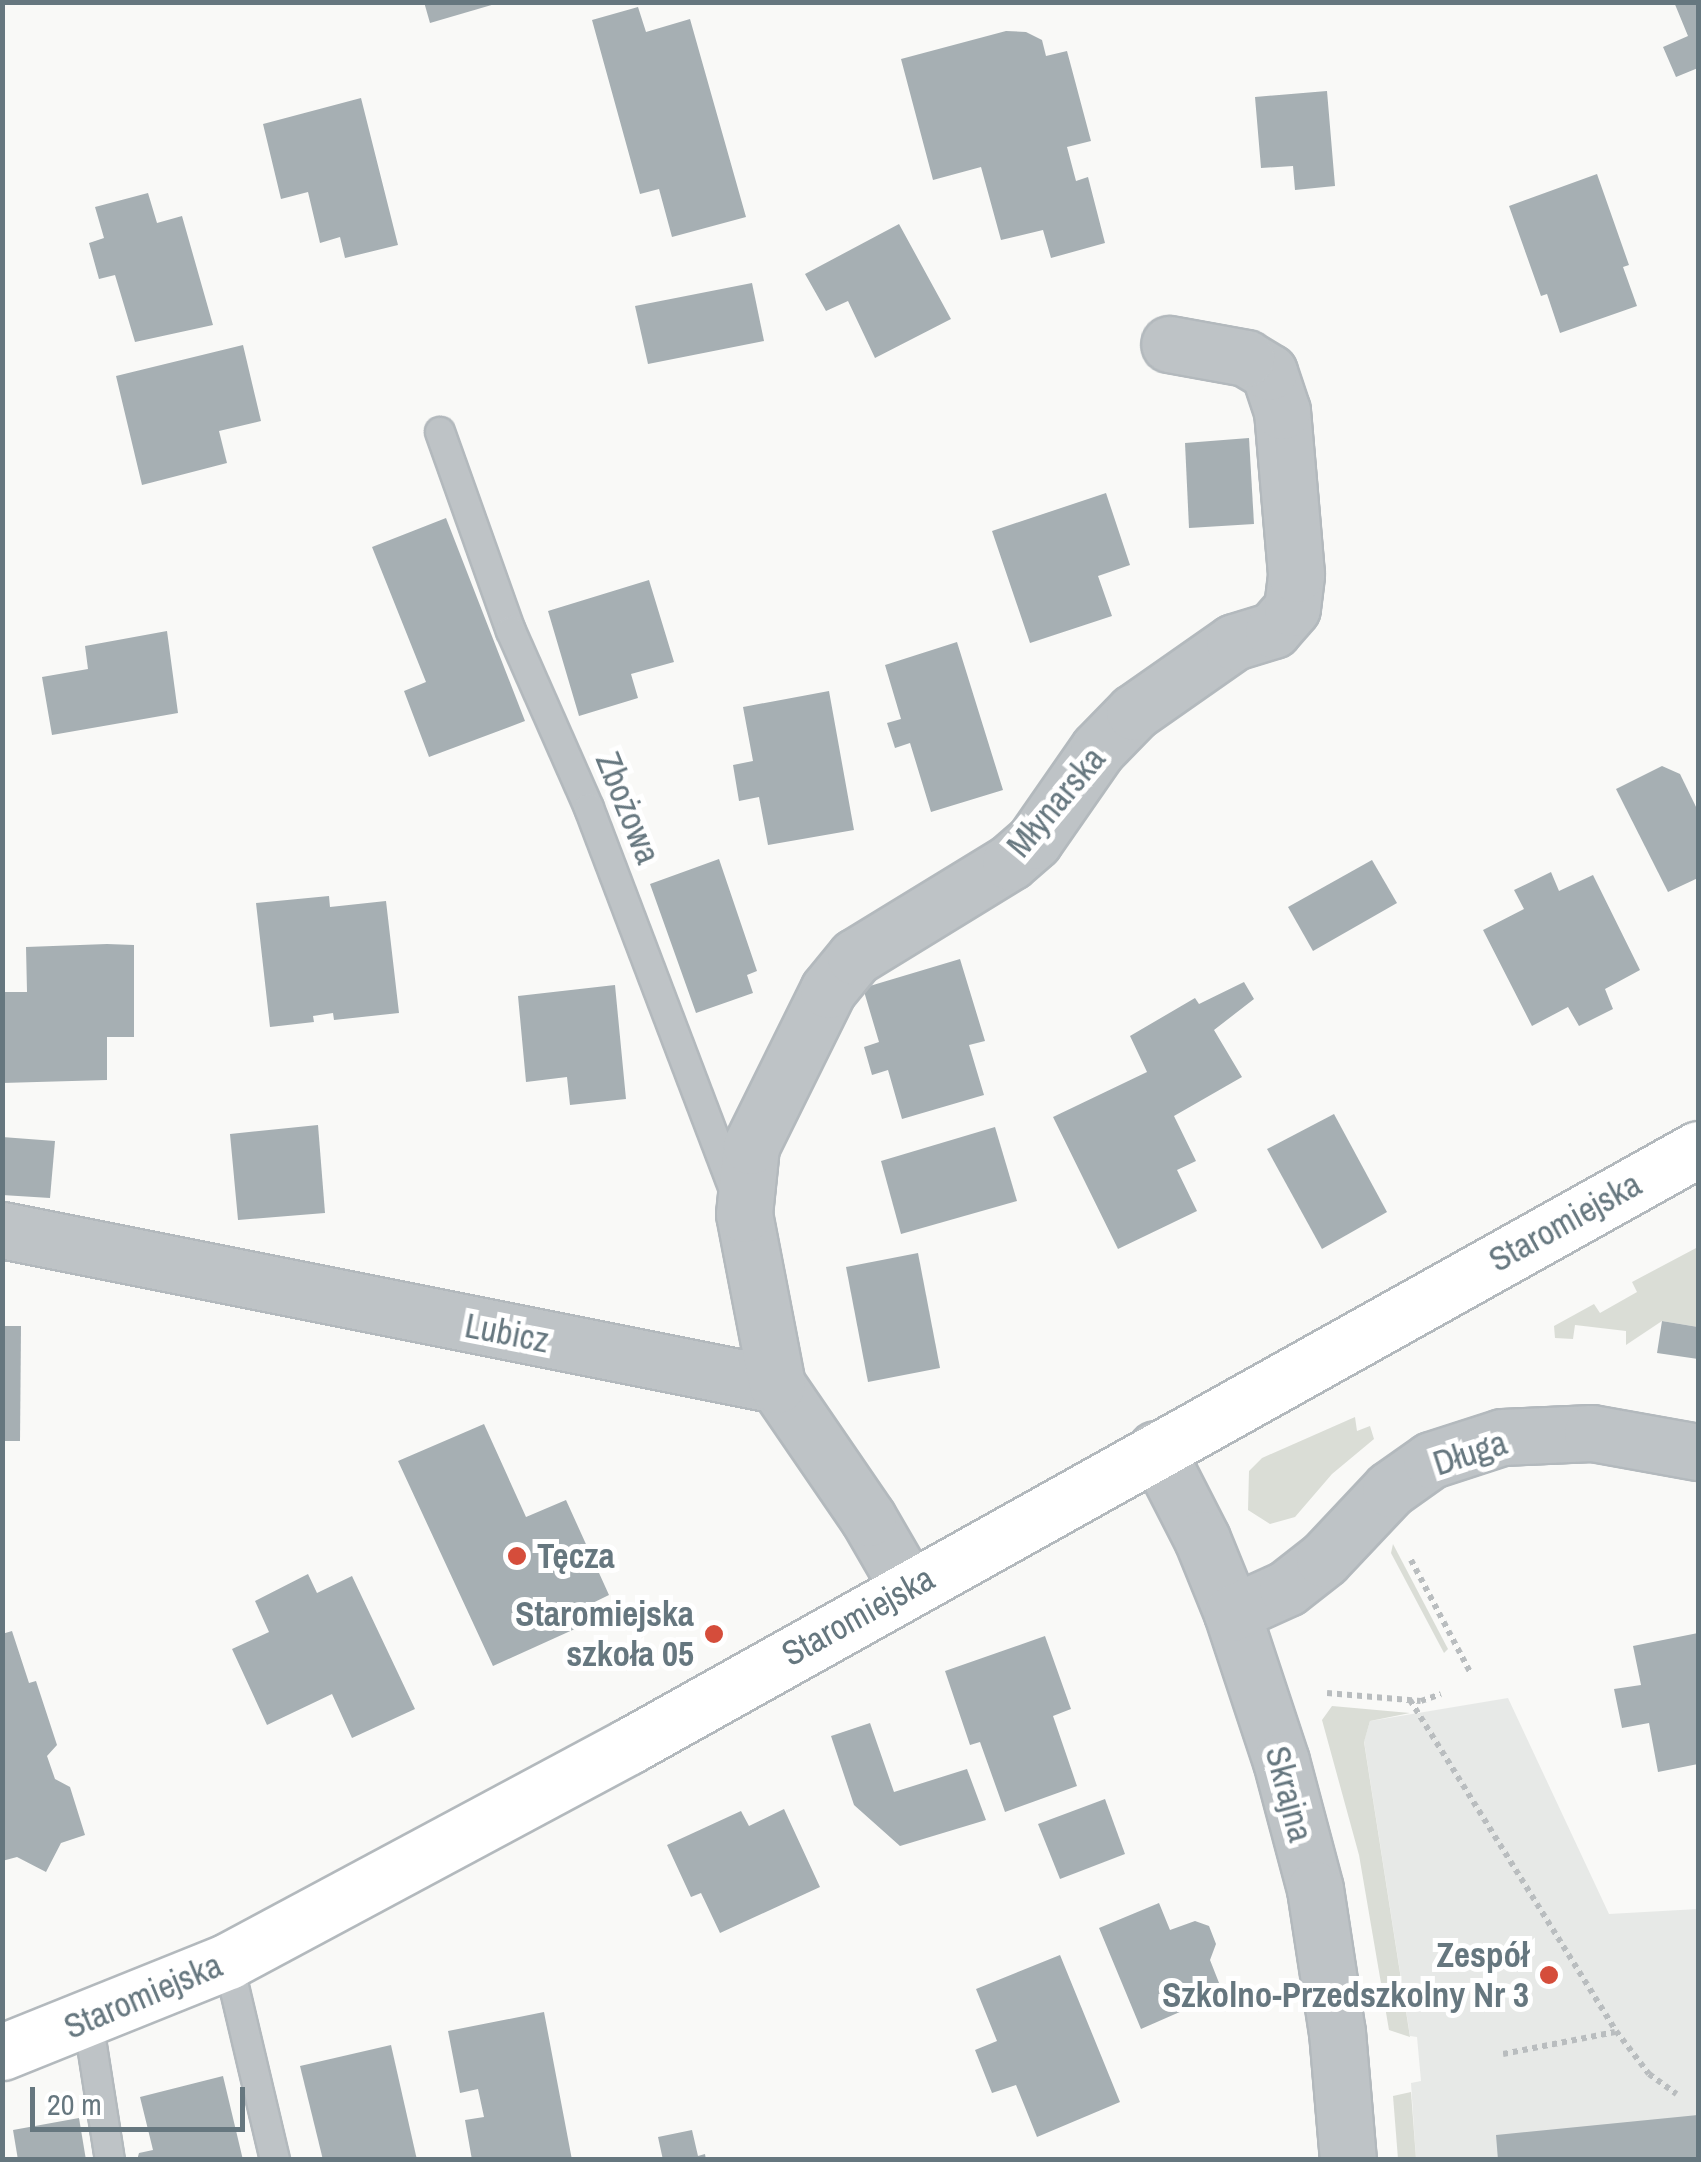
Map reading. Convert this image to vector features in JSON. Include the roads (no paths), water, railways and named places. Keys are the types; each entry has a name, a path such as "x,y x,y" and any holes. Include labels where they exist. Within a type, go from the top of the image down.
{"street":[{"name":"Młynarska","path":"778,1385 744,1214 752,1146 828,990 855,958 1010,862 1034,840 1068,787 1134,712 1234,642 1273,630 1292,608 1296,574 1282,411 1269,372 1246,358 1169,344"},
{"name":"Staromiejska","path":"2,2052 228,1961 628,1746 1698,1149"},
{"name":"Lubicz","path":"2,1230 778,1385"},
{"path":"778,1385 868,1518 908,1587"},
{"name":"Długa","path":"1232,1613 1287,1588 1324,1559 1390,1489 1432,1460 1502,1437 1592,1433 1698,1452"},
{"name":"Skrajna","path":"1156,1449 1202,1539 1232,1613 1259,1688 1315,1889 1337,2032 1348,2160"}],"lane":[{"name":"Zbożowa","path":"440,432 511,631 589,808 744,1214"},
{"path":"228,1961 275,2160"},
{"path":"88,2020 110,2160"}],"place":[{"name":"Tęcza","path":"517,1556"},
{"name":"Staromiejska szkoła 05","path":"714,1634"},
{"name":"Zespół Szkolno-Przedszkolny Nr 3","path":"1549,1975"}]}
